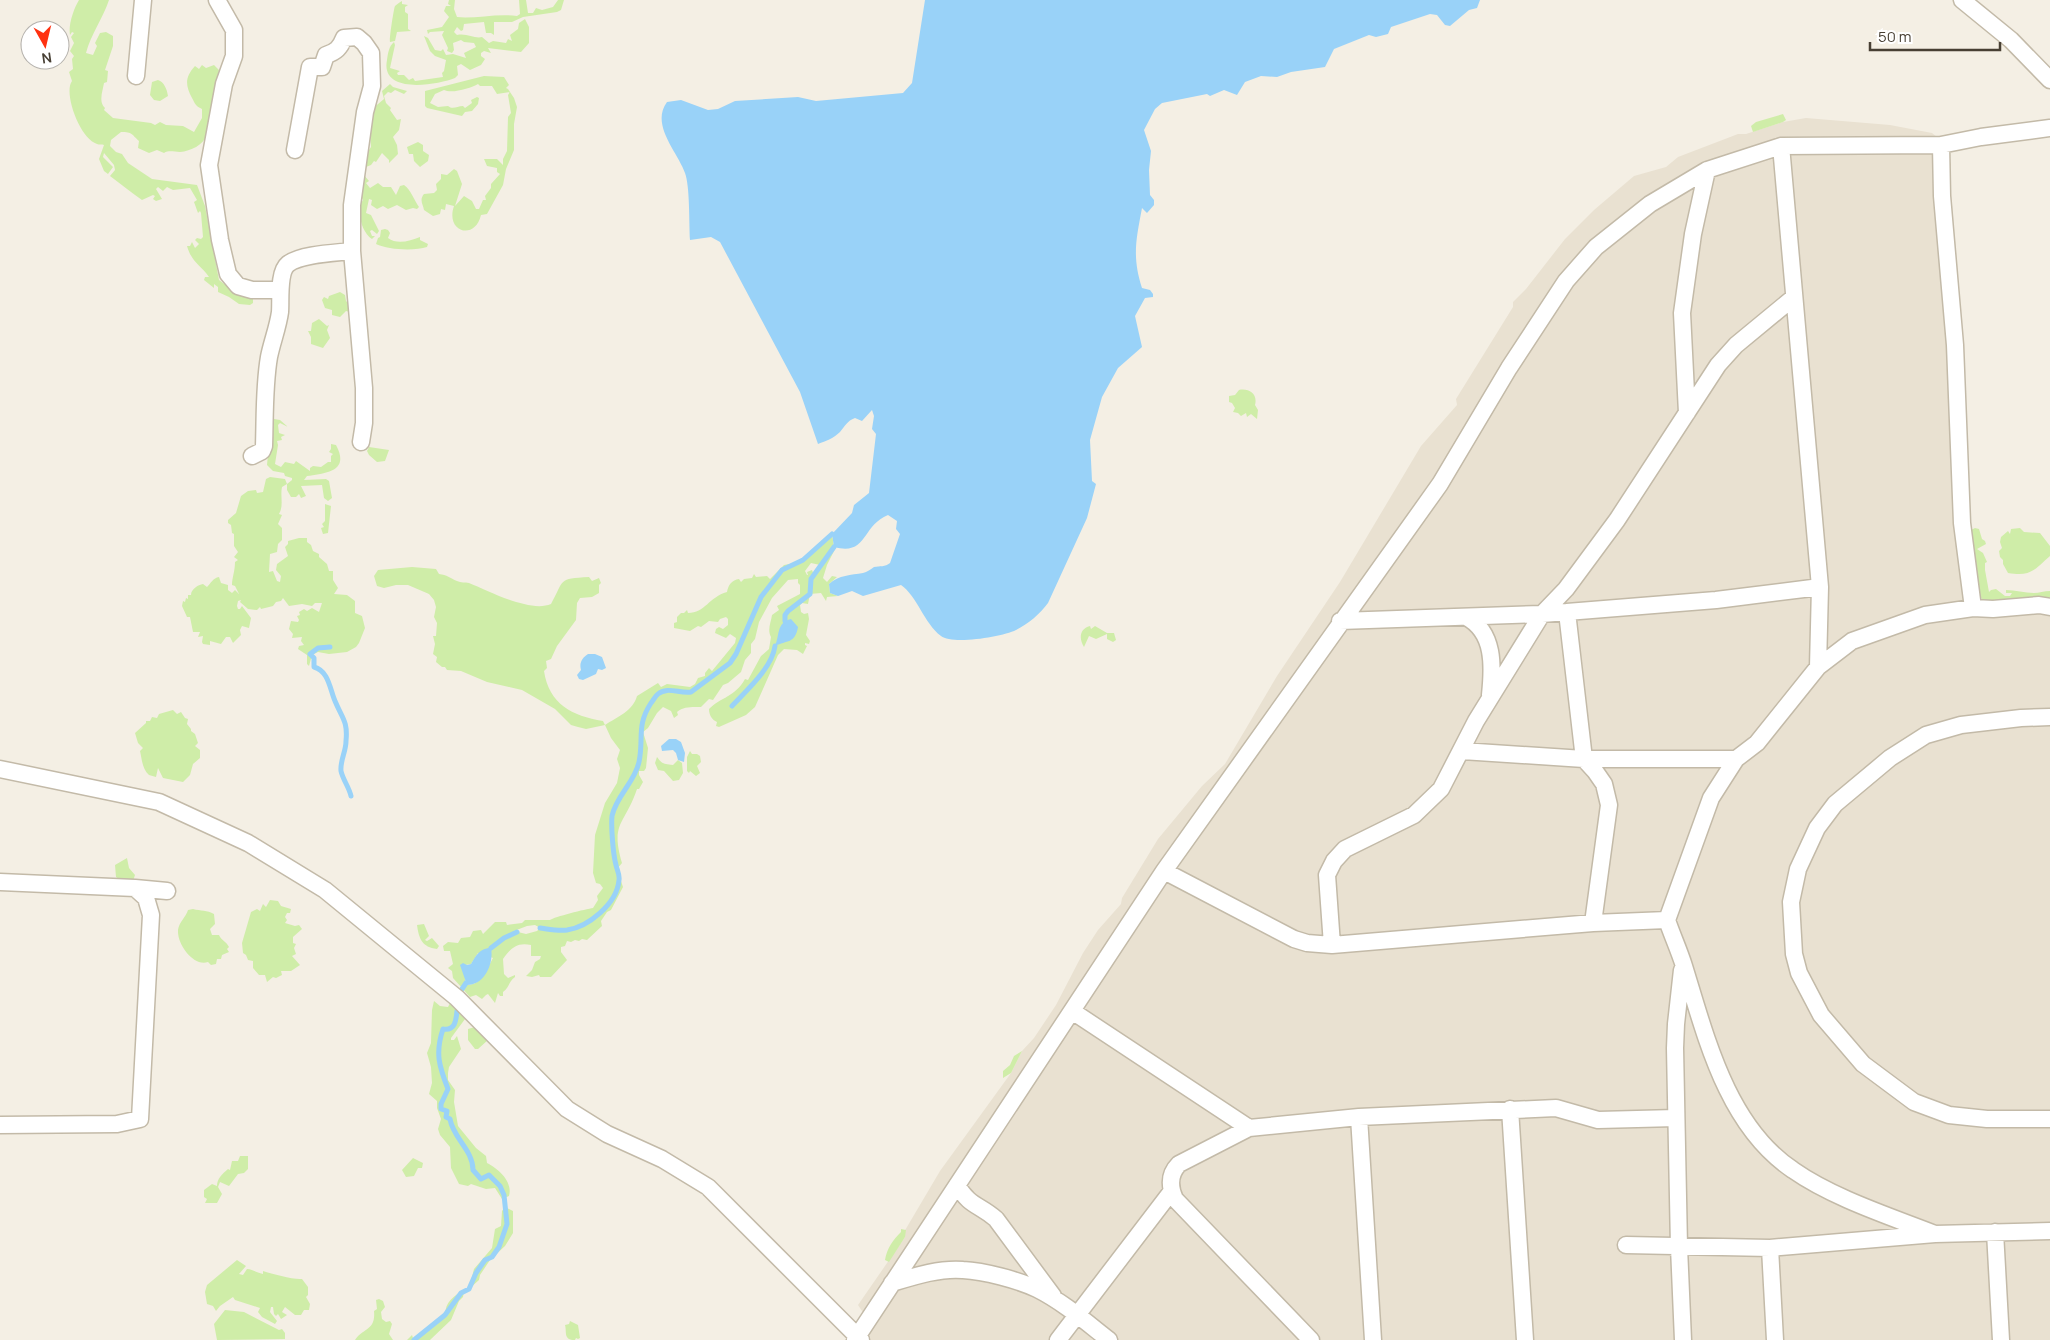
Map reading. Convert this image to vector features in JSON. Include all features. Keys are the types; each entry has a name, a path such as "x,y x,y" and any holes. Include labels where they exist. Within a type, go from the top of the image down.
{"street":[{"path":"136,76 143,0"},
{"path":"217,0 234,30 234,56 224,84 209,165 220,240 228,274 238,286 252,290 280,290"},
{"path":"1962,0 2010,40 2050,80"},
{"path":"296,150 310,67 322,67 326,55 340,47 344,38 357,37 364,43 371,54 372,86 365,112 352,205 352,251 364,388 364,423 361,442"},
{"path":"0,769 159,802 248,844 325,890 457,998 567,1109 607,1134 662,1159 708,1187 858,1339 892,1283 1164,871 1440,484 1509,368 1566,281 1596,247 1650,204 1707,170 1781,146 1941,145 1981,137 2050,128"},
{"path":"1941,145 1942,196 1955,345 1962,523 1973,608"},
{"path":"1781,146 1820,587 1818,667"},
{"path":"1687,413 1682,313 1693,234 1707,170"},
{"path":"252,456 262,450 264,446 269,356 280,312 280,290 284,268 289,263 301,258 352,251"},
{"path":"1332,945 1327,875 1334,861 1345,849 1414,816 1441,788 1476,721 1542,614 1566,589 1617,520 1718,365 1736,345 1793,298"},
{"path":"1340,622 1542,614 1716,600 1820,587"},
{"path":"1935,1234 1817,1186 1791,1170 1775,1156 1750,1128 1712,1057 1683,963 1666,920 1711,798 1736,759 1757,743 1818,667 1852,641 1925,615 1973,608 2050,607"},
{"path":"1567,612 1584,759 1604,784 1609,805 1593,923"},
{"path":"1466,617 1476,622 1487,638 1492,677 1489,699"},
{"path":"2050,717 2021,718 1961,725 1926,736 1890,758 1835,804 1817,828 1798,869 1791,902 1794,954 1799,973 1821,1016 1862,1064 1914,1102 1949,1115 1987,1119 2050,1119"},
{"path":"1462,751 1584,759 1736,759"},
{"path":"1164,871 1294,939 1307,943 1332,945 1593,923 1666,920"},
{"path":"0,882 167,891"},
{"path":"0,1125 117,1124 140,1118 151,915 146,898 135,888"},
{"path":"1683,963 1676,1024 1676,1118 1683,1340"},
{"path":"1072,1011 1249,1128"},
{"path":"1311,1340 1174,1199 1170,1183 1172,1171 1179,1164 1249,1128 1359,1117 1556,1108 1598,1120 1676,1118"},
{"path":"1510,1109 1525,1340"},
{"path":"1359,1117 1373,1340"},
{"path":"957,1185 968,1202 987,1211 996,1219 1058,1302"},
{"path":"1058,1340 1171,1192"},
{"path":"1626,1245 1770,1248 1935,1234 2050,1231"},
{"path":"1996,1232 2001,1340"},
{"path":"1770,1248 1775,1340"},
{"path":"892,1283 925,1274 963,1269 996,1276 1036,1289 1076,1314 1109,1340"}],"shaded area":[{"path":"1806,118 1890,125 1932,133 1937,137 1951,164 1949,170 1957,264 1968,501 1979,594 2037,600 2050,597 2050,1340 855,1340 868,1320 858,1305 905,1237 904,1232 940,1171 1011,1073 1022,1051 1034,1038 1056,1005 1083,953 1098,930 1121,904 1122,898 1158,839 1202,786 1225,764 1277,676 1340,582 1421,446 1457,405 1456,399 1513,307 1513,302 1526,289 1565,239 1594,210 1634,176 1666,167 1678,157 1738,134 1746,134 1783,122"}],"green space":[{"path":"79,0 109,0 86,53 93,55 97,46 95,43 100,33 106,32 113,36 113,46 105,70 108,71 107,82 104,83 101,99 104,110 113,118 155,125 160,122 166,125 183,126 194,132 202,118 202,109 195,104 187,85 189,74 195,66 199,69 202,65 206,68 214,65 219,70 207,135 200,145 180,152 170,151 164,153 157,150 149,153 138,148 139,141 132,134 121,132 111,140 110,146 116,152 122,154 128,163 152,179 197,185 205,206 219,280 231,289 253,297 253,303 250,305 239,304 218,292 218,287 214,284 214,288 204,280 205,277 209,277 191,256 187,246 190,246 192,242 195,248 199,244 195,240 203,237 201,213 200,211 198,213 194,202 197,200 190,188 173,190 167,187 163,191 158,187 156,189 162,199 156,201 153,199 155,196 153,195 142,200 110,176 115,170 114,165 104,153 103,157 113,167 108,174 104,171 99,159 104,145 91,140 85,134 71,105 70,87 72,81 69,72 73,69 72,59 74,56 70,51 74,43 71,37 74,33 72,32 70,35 73,12"},
{"path":"449,0 455,0 454,9 457,17 464,17 517,16 520,14 519,0 526,0 528,13 533,13 536,8 542,10 553,7 558,0 564,0 561,10 557,12 523,17 512,22 494,22 494,35 486,33 484,22 464,24 463,30 461,31 457,27 454,32 457,35 482,37 489,43 493,41 506,43 508,39 512,41 510,35 518,29 519,23 525,19 529,27 529,43 521,52 488,48 491,53 484,51 481,53 481,56 485,59 481,65 470,70 461,64 457,66 458,75 447,81 412,85 392,79 387,71 387,60 388,52 394,42 390,68 400,71 397,73 398,75 404,75 409,80 413,78 415,81 443,77 442,73 446,60 435,56 430,51 424,36 428,38 435,50 441,51 443,49 446,55 453,54 466,58 464,53 476,47 474,43 461,40 453,43 454,50 452,53 447,51 448,48 442,35 444,31 430,32 428,34 427,30 442,27 449,17 444,11 446,6 451,6 448,4"},
{"path":"402,1 402,4 408,5 405,7 405,12 408,14 408,29 411,31 397,32 395,41 390,42 394,8"},
{"path":"484,76 504,77 509,85 506,88 510,92 497,94 492,86 480,86 478,84 461,90 444,90 435,94 430,103 438,107 448,106 453,108 463,106 465,108 472,103 471,100 479,98 478,104 472,111 465,112 462,116 425,106 425,91"},
{"path":"158,80 165,86 168,96 160,101 154,100 150,95 152,82"},
{"path":"390,84 393,87 407,91 404,94 395,90 391,93 388,92 384,96 386,103 397,120 401,119 399,130 393,137 397,145 398,154 389,163 389,160 382,153 376,162 374,161 366,167 367,153 371,147 369,124 372,109 384,99 382,91"},
{"path":"510,92 517,107 514,124 514,150 506,169 503,185 487,214 481,215 478,223 473,228 462,230 454,222 452,215 454,206 446,204 445,210 441,209 440,214 433,216 424,210 422,198 424,194 434,193 437,190 436,184 441,179 441,174 447,175 454,169 457,171 462,184 455,206 464,196 472,201 476,209 479,209 483,200 486,200 485,196 491,188 491,184 500,174 497,172 497,168 487,166 484,159 497,159 503,165 503,159 507,151 508,117 511,113 508,95"},
{"path":"1783,114 1786,120 1783,122 1753,132 1751,126 1756,122"},
{"path":"418,142 423,145 423,151 429,155 428,161 420,167 414,161 413,154 409,154 407,147"},
{"path":"363,174 369,181 366,183 370,188 378,183 383,187 391,187 396,195 400,186 404,185 411,192 419,207 406,210 397,205 388,209 383,206 377,209 371,205 372,200 369,199 366,213 371,215 379,231 377,234 372,230 370,231 372,236 375,236 372,239 362,226 360,215 363,200 361,196"},
{"path":"385,229 390,233 388,238 392,240 404,242 420,237 420,240 428,244 427,247 402,249 387,248 376,244 381,230"},
{"path":"340,292 345,295 350,312 346,311 340,317 332,315 332,310 325,308 322,300 324,297 328,299 329,296"},
{"path":"319,319 327,326 329,325 327,330 330,338 323,348 311,344 311,337 308,331 311,331 312,323"},
{"path":"1239,390 1249,391 1254,395 1255,405 1258,410 1257,419 1251,414 1247,417 1246,413 1241,416 1233,412 1235,408 1229,402 1229,396 1235,395"},
{"path":"274,419 280,420 288,427 280,423 278,425 279,433 285,435 281,437 282,440 277,441 275,464 281,467 285,462 294,464 296,461 310,471 310,468 313,466 321,467 331,462 333,454 329,452 331,444 336,445 340,454 338,465 329,472 307,476 304,480 326,479 329,481 332,498 328,501 324,498 322,485 301,486 306,496 301,498 299,494 296,497 291,497 287,490 287,484 292,478 285,476 284,473 273,471 267,465 271,421"},
{"path":"369,447 389,450 385,461 377,462 369,455 367,451"},
{"path":"270,477 285,479 287,484 282,487 279,514 282,515 278,524 282,528 282,540 278,544 277,552 270,554 269,572 273,571 277,581 280,582 281,576 276,570 277,564 288,556 285,547 288,541 307,538 307,542 311,545 313,551 319,554 319,557 327,564 329,571 333,571 333,580 338,588 334,594 347,595 355,601 355,613 362,616 365,628 356,647 347,652 329,654 318,652 312,655 309,666 307,664 307,655 298,649 299,646 304,645 301,641 302,637 292,638 293,634 289,629 291,621 298,622 297,616 300,615 299,612 312,608 319,612 322,603 315,603 312,606 302,604 289,606 283,598 273,606 261,609 260,607 257,610 248,609 240,602 241,600 238,601 238,609 242,606 251,618 249,628 242,626 240,630 241,635 233,643 230,637 226,637 221,644 210,641 210,645 203,644 203,636 198,637 200,632 193,632 190,617 187,617 182,606 183,601 185,602 186,598 188,599 188,595 191,595 195,588 203,584 207,587 219,577 221,583 228,585 228,590 232,593 235,590 239,594 235,586 232,585 235,562 238,560 234,557 238,552 234,546 234,534 228,520 236,513 241,496 248,491 256,490 257,493 263,492 266,479"},
{"path":"325,504 331,506 328,533 323,534 321,528 324,527 322,524 325,521"},
{"path":"2020,528 2024,532 2040,533 2050,546 2050,556 2032,571 2022,574 2008,573 2000,557 1999,551 2002,548 2001,537 2008,531 2010,534 2011,529"},
{"path":"1979,529 1982,539 1986,544 1977,549 1983,553 1987,562 1985,563 1985,570 1989,592 1996,589 2005,596 2010,596 2012,593 2006,593 2006,590 2034,593 2050,591 2050,597 2004,603 1982,599 1979,594 1971,530"},
{"path":"832,534 834,547 836,547 823,578 827,582 832,576 837,577 829,584 830,593 838,596 827,597 826,601 821,593 810,594 808,604 802,603 800,605 801,612 804,614 808,613 809,619 806,635 810,641 809,644 805,643 807,646 803,654 797,650 784,649 778,655 755,707 746,715 719,727 716,726 717,722 712,719 709,711 714,705 737,690 745,679 748,680 761,656 769,649 771,637 769,629 772,615 779,610 777,606 800,594 798,579 788,580 772,598 759,622 755,639 751,644 751,653 745,660 741,672 723,685 713,700 709,699 701,707 683,709 677,712 678,715 674,718 671,711 663,707 643,732 648,748 646,768 644,771 639,771 643,782 639,789 637,789 618,831 622,863 617,869 623,887 611,910 607,912 601,921 602,926 587,940 567,941 565,946 561,947 561,952 567,960 551,977 540,977 539,975 526,976 541,956 531,956 531,945 518,945 503,959 504,974 508,978 515,975 515,977 503,992 503,996 500,996 498,993 495,1003 488,994 482,999 476,995 470,997 453,978 452,971 448,968 453,964 450,951 444,951 443,946 448,942 458,943 461,938 470,937 473,931 481,930 483,934 495,922 506,922 507,925 522,923 525,920 550,920 593,908 598,900 597,896 603,888 600,884 596,883 593,873 595,835 605,803 617,783 620,768 617,759 620,750 611,738 605,725 628,710 637,696 658,683 661,687 667,684 690,687 695,684 698,678 705,676 709,668 712,671 735,643 736,638 730,634 726,638 715,633 719,627 723,629 728,625 726,617 718,622 709,621 701,627 698,626 690,631 674,628 674,623 677,622 677,617 681,613 687,610 688,613 694,612 703,608 716,597 727,592 728,587 734,580 739,579 741,582 744,579 752,578 754,574 756,577 767,576 770,579 784,565 795,563 809,556","holes":["811,563 820,565 814,575 812,570 807,572 807,575 805,571","535,925 540,928 537,931 526,934 514,931","478,953 493,958 480,979 467,985 465,982 465,965 471,964"]},
{"path":"412,567 436,569 439,574 458,582 469,583 510,600 532,606 551,604 563,582 567,580 589,577 592,581 599,578 601,583 599,585 599,593 592,597 580,598 577,603 576,620 557,646 551,659 546,661 547,668 544,671 551,692 564,706 581,716 603,721 605,725 586,729 571,725 555,709 522,690 487,682 461,671 447,670 445,667 442,667 436,662 437,657 433,654 435,644 433,636 436,636 437,623 434,617 436,607 434,600 429,594 408,585 384,588 377,586 374,576 378,570"},
{"path":"1090,626 1091,629 1095,626 1107,633 1114,633 1116,640 1113,642 1107,639 1107,634 1096,639 1089,636 1084,647 1081,635 1086,627"},
{"path":"173,710 177,714 181,712 188,719 187,724 195,734 198,743 195,746 200,750 200,758 193,764 190,775 183,782 163,778 158,768 156,777 149,775 142,761 140,751 143,748 138,743 135,733 146,721 150,721 152,717 157,718 159,714"},
{"path":"690,751 692,754 700,756 701,762 697,766 700,773 696,776 687,771 687,757"},
{"path":"657,757 665,764 673,765 678,760 682,763 683,773 679,780 673,781 664,771 658,770 655,763"},
{"path":"127,858 129,868 135,875 133,881 123,882 123,878 119,879 116,877 115,865"},
{"path":"270,900 278,901 281,906 291,909 290,913 287,913 285,917 287,920 285,923 295,926 299,925 302,929 293,937 293,943 296,944 294,948 296,954 292,956 300,965 291,971 281,971 282,975 276,978 273,977 267,982 265,975 259,975 253,968 253,961 248,960 243,953 242,943 251,912 257,909 260,911 263,904 266,907"},
{"path":"193,909 214,914 215,924 210,929 212,935 219,935 229,947 227,949 229,952 222,955 221,959 217,959 216,964 203,963 192,958 187,954 180,942 178,936 179,927 188,910"},
{"path":"424,924 429,936 425,940 427,941 432,938 439,946 437,949 422,942 417,925"},
{"path":"434,1001 440,1006 448,1007 450,1003 465,1019 451,1038 451,1040 454,1040 457,1036 461,1049 449,1067 448,1080 455,1090 454,1102 458,1126 476,1148 486,1156 487,1163 500,1172 507,1181 510,1191 509,1196 502,1199 495,1188 486,1189 471,1184 468,1186 459,1184 451,1168 450,1147 440,1135 438,1129 441,1119 437,1108 437,1101 429,1094 432,1083 431,1067 427,1053 431,1043"},
{"path":"480,1028 488,1040 478,1049 475,1049 468,1040 468,1029"},
{"path":"1022,1051 1011,1073 1003,1078 1003,1071 1010,1065 1014,1056"},
{"path":"240,1156 248,1156 248,1169 244,1173 238,1174 229,1186 220,1182 218,1187 222,1194 217,1203 205,1203 207,1199 204,1197 204,1190 212,1184 217,1186 222,1175 228,1169 230,1170 232,1161 238,1161"},
{"path":"413,1158 423,1163 422,1168 418,1168 414,1176 406,1177 402,1170"},
{"path":"505,1207 513,1211 513,1233 505,1246 490,1260 480,1275 479,1280 469,1289 474,1269 492,1248 495,1229 501,1226 502,1211"},
{"path":"901,1229 906,1230 905,1237 889,1262 885,1260 887,1252 901,1232"},
{"path":"237,1260 246,1266 239,1274 243,1275 247,1269 263,1274 263,1271 289,1278 302,1279 308,1287 308,1295 306,1297 310,1304 309,1310 304,1310 301,1315 295,1315 285,1307 282,1312 287,1315 281,1319 278,1314 276,1316 274,1314 273,1307 271,1307 270,1312 277,1321 275,1324 262,1317 258,1312 260,1308 235,1300 233,1297 216,1311 213,1306 207,1304 205,1292 207,1285"},
{"path":"464,1291 463,1297 459,1301 451,1320 430,1340 407,1340 412,1335 413,1338 417,1338 445,1315 445,1310 451,1300"},
{"path":"376,1300 383,1301 385,1307 381,1312 382,1319 386,1322 390,1321 392,1324 389,1334 393,1340 355,1340 371,1326 374,1311 377,1309"},
{"path":"225,1310 244,1312 279,1330 282,1329 285,1333 285,1339 217,1340 214,1324"},
{"path":"570,1321 578,1325 580,1338 571,1340 567,1337 565,1325 569,1324"}],"water":[{"path":"925,0 1480,0 1477,8 1469,10 1450,26 1445,25 1437,15 1430,14 1391,27 1388,34 1376,37 1369,35 1334,49 1325,67 1291,72 1277,77 1261,76 1245,82 1237,95 1224,90 1210,96 1207,94 1162,103 1155,109 1144,130 1151,151 1149,170 1150,195 1154,200 1154,205 1147,213 1142,208 1136,248 1137,267 1142,288 1150,290 1153,297 1145,298 1135,316 1142,347 1118,368 1102,397 1090,440 1092,481 1096,484 1087,518 1048,603 1041,611 1025,625 1009,633 966,640 947,639 935,631 912,596 901,585 863,596 852,591 838,596 830,593 829,584 837,579 863,573 874,567 890,563 900,534 896,529 897,521 888,515 873,526 859,544 845,549 834,547 832,534 852,513 854,505 869,493 876,434 872,429 874,416 872,410 862,421 855,418 852,419 835,436 818,444 800,392 720,242 711,237 690,240 687,179 682,165 663,129 662,120 667,102 681,100 708,110 718,109 735,101 798,97 816,101 903,93 912,83"},
{"path":"791,619 798,627 795,636 790,641 775,646 781,626"},
{"path":"588,654 602,657 606,668 598,669 596,674 583,680 579,679 577,675 581,670 581,663"},
{"path":"669,739 676,739 681,742 685,753 684,762 678,760 673,750 662,751 661,746"},
{"path":"491,948 491,960 487,972 479,981 467,985 460,965 463,963 471,964 481,951"}],"waterway":[{"path":"540,928 560,930 575,928 600,913 613,898 617,889 619,874 613,848 612,816 617,802 637,769 642,725 646,711 655,697 669,690 691,692 730,663 736,654 761,597 782,570 803,560 832,534"},
{"path":"785,621 785,615 788,611 810,594 811,579 834,547"},
{"path":"732,706 764,670 773,654 775,646"},
{"path":"330,647 318,648 310,654 314,658 314,667 323,672 326,677 344,720 346,745 341,763 341,771 351,796"},
{"path":"491,948 504,938 517,932"},
{"path":"462,989 466,983"},
{"path":"414,1340 445,1315 461,1293 469,1289 476,1273 485,1260 492,1257 499,1247 507,1224 504,1195 500,1186 489,1175 481,1179 473,1170 467,1150 455,1132 450,1119 446,1117 447,1111 441,1109 441,1104 448,1089 440,1066 439,1045 443,1029 452,1027 457,1011"}]}
